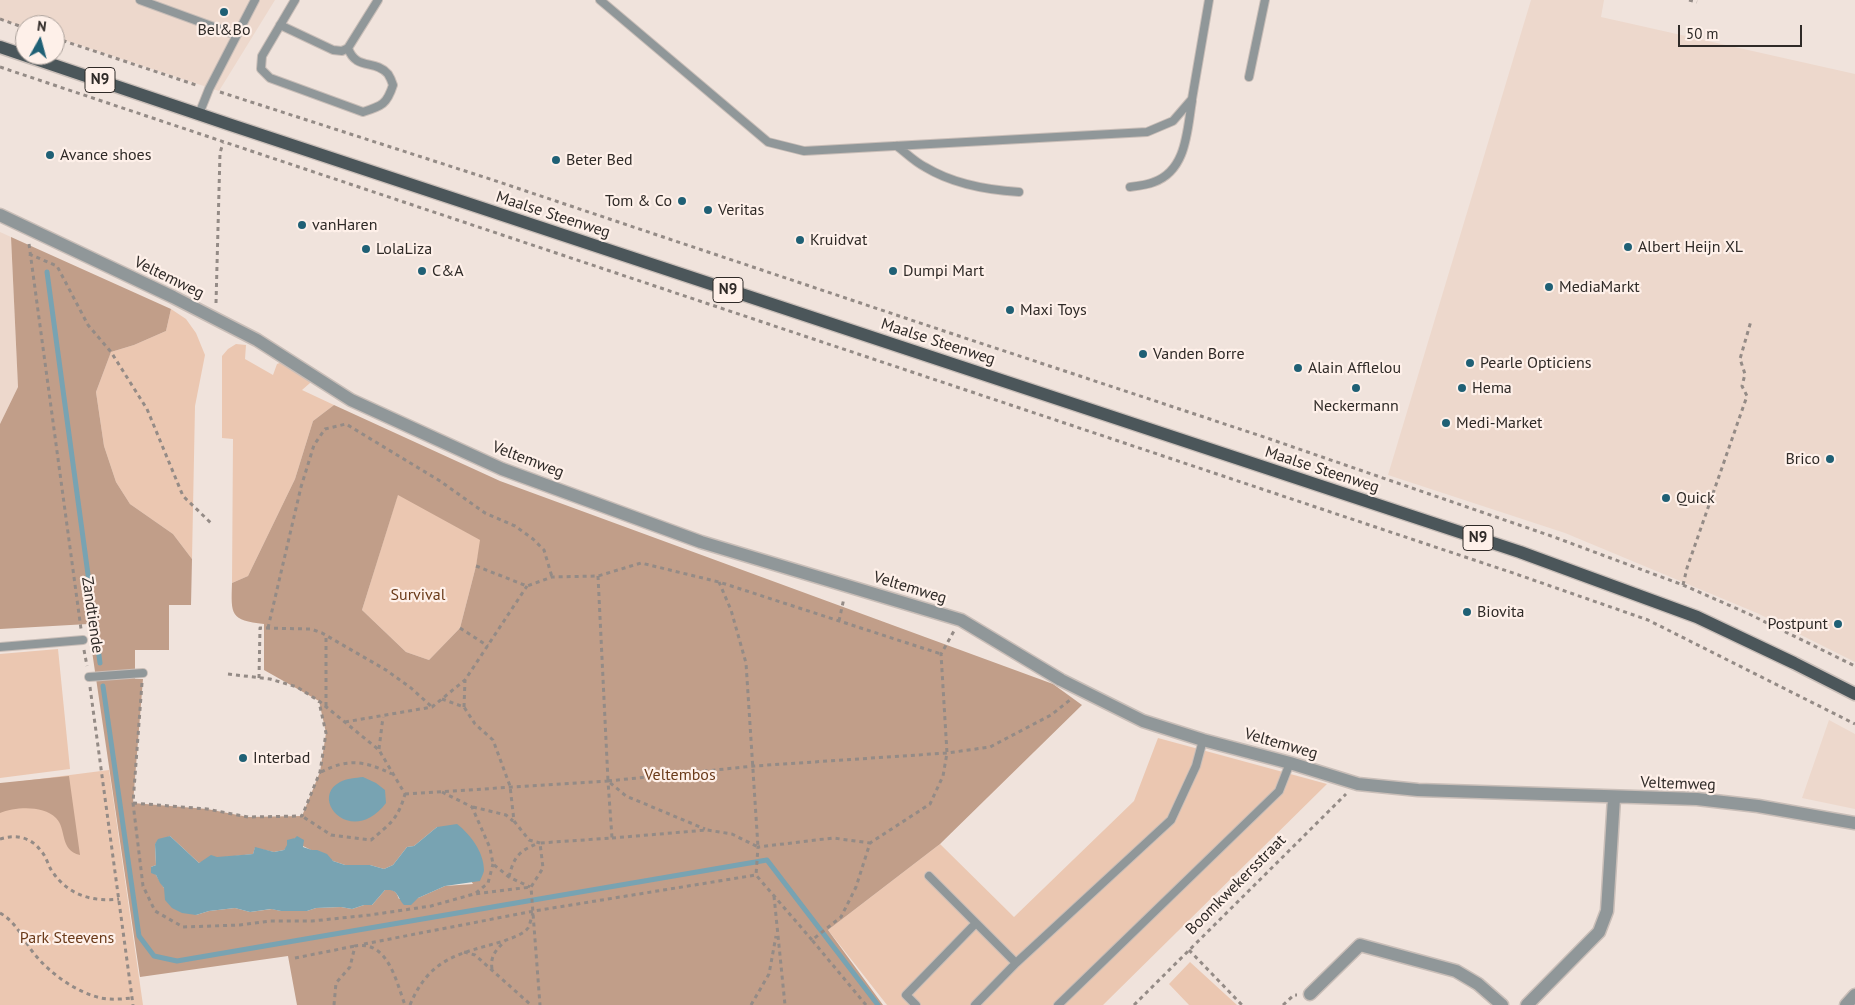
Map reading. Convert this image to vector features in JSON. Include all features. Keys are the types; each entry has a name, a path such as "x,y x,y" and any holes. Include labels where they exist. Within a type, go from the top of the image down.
{"main road":[{"name":"Maalse Steenweg","path":"0,47 1538,558 1697,617 1794,662 1855,694"}],"street":[{"name":"Veltemweg","path":"0,215 257,340 351,400 502,469 701,542 961,620 1060,680 1143,721 1358,784 1418,790 1614,798 1697,799 1749,805 1855,823"},
{"path":"1527,1005 1599,932 1607,912 1614,798"},
{"path":"1310,994 1360,945 1456,970 1478,984 1502,1005"},
{"path":"1846,1005 1855,995"}],"lane":[{"path":"140,0 236,35"},
{"path":"199,114 209,89 255,0"},
{"path":"295,0 262,56 261,69 270,78 363,112 378,108 388,100 393,85 388,74 378,67 360,63 352,57 348,48"},
{"path":"280,25 333,50 342,51 348,48 378,0"},
{"path":"600,0 768,142 804,151 1147,132 1173,121 1192,99"},
{"path":"1130,187 1154,182 1172,170 1183,153 1209,0"},
{"path":"1250,77 1265,0"},
{"path":"897,146 925,168 963,184 995,191 1019,192"},
{"path":"0,647 83,640"},
{"path":"89,677 143,673"},
{"path":"975,1005 1016,964 1172,820 1196,766 1203,740"},
{"path":"1058,1005 1279,790 1290,763"},
{"path":"929,876 1016,964"},
{"path":"916,1005 906,995 976,923"}],"path":[{"path":"1689,0 1697,2"},
{"path":"0,19 15,24"},
{"path":"65,41 493,180 1267,438 1554,537 1683,586 1750,614 1855,666"},
{"path":"0,68 1639,617 1855,724"},
{"path":"216,319 220,153 223,143"},
{"name":"Zandtiende","path":"27,228 133,1005"},
{"path":"30,254 58,266 88,325 111,352 147,409 182,496 213,525"},
{"path":"1683,586 1687,568 1747,396 1742,386 1746,374 1740,359 1750,321"},
{"path":"268,628 301,488 314,445 325,429 346,424 440,481 485,513 515,526 534,539 544,550 552,577"},
{"path":"344,722 383,717 432,707 465,680 527,586 552,577 598,576 641,562 719,582 941,654"},
{"path":"476,566 527,586"},
{"path":"598,576 612,838"},
{"path":"719,582 731,610 746,663 758,847 756,875 866,1005"},
{"path":"839,622 846,586"},
{"path":"812,940 841,917 856,887 870,844 930,804 943,776 947,753 941,654 961,620"},
{"path":"259,678 260,628 311,629 322,633 386,670 411,688 432,707"},
{"path":"460,628 488,646"},
{"path":"326,636 326,707"},
{"path":"143,673 133,803 143,886 155,911 183,926 240,925 270,921 312,921 430,906 474,894 531,887"},
{"path":"133,803 207,809 248,817 302,816 331,835 371,840 390,825 400,811 405,794 379,750 319,701 297,687 270,679 228,674"},
{"path":"465,680 464,706 475,724 493,740 510,786 514,821"},
{"path":"405,794 608,781 754,766 947,753 990,747 1051,715 1082,690"},
{"path":"442,699 464,706"},
{"path":"302,816 320,772 326,732 319,701"},
{"path":"379,750 383,717"},
{"path":"320,772 334,765 348,762 372,765 392,774"},
{"path":"608,781 626,796 707,830 732,834 758,847 833,838 870,844"},
{"name":"Boomkwekersstraat","path":"1134,1005 1358,784"},
{"path":"441,792 472,807 506,814 529,840 540,842 707,830"},
{"path":"472,807 490,848 492,864 488,883 474,894"},
{"path":"0,839 11,836 32,841 42,851 54,875 80,895 93,900 119,899"},
{"path":"509,877 516,856 524,849 540,842"},
{"path":"540,842 543,868 531,887 540,1005"},
{"path":"492,864 509,877 531,887"},
{"path":"295,958 533,908 756,875"},
{"path":"774,895 776,933 785,1005"},
{"path":"410,1005 417,988 446,959 463,952 507,940 520,934 528,928 533,908"},
{"path":"0,913 12,922 40,961 49,970 74,986 100,998 114,1000 132,998"},
{"path":"751,1005 769,974 776,933"},
{"path":"492,970 491,960 496,950 507,940"},
{"path":"364,944 378,950 390,965 405,1005"},
{"path":"334,1005 336,983 350,967 355,946"},
{"path":"1189,950 1242,1005"},
{"path":"463,952 476,956 530,1005"}],"shaded area":[{"path":"0,0 275,0 219,91 65,40 65,15 15,15 15,24 0,19"},
{"path":"1531,0 1604,0 1601,17 1855,74 1855,662 1757,613 1565,533 1388,475"},
{"path":"0,232 11,237 18,387 0,424"},
{"path":"1829,720 1855,734 1855,809 1802,798"}],"green space":[{"name":"Veltembos","path":"11,237 171,309 166,331 134,345 111,352 96,392 104,446 116,482 130,504 173,534 192,559 191,605 169,605 169,650 135,650 135,679 143,679 133,803 207,809 248,817 302,816 320,772 326,733 319,701 264,670 264,624 239,618 235,614 232,602 232,583 248,576 295,479 313,421 334,405 500,481 1053,684 1082,705 940,844 828,930 883,1005 297,1005 288,956 140,977 88,624 0,629 0,424 18,387","holes":["398,495 480,540 476,566 460,628 429,660 406,652 362,610","437,827 473,884 445,886 418,898 399,899 394,891 385,890 372,905 364,905 352,909 341,907 316,908 307,911 272,909 250,912 235,908 209,911 196,915 164,888 151,867 156,865 155,844 170,836 199,863 217,858 253,854 255,848 274,852 284,850 295,838 303,846 333,861 345,865 370,865 384,869 393,865 407,847 414,846"]},
{"path":"171,309 186,319 196,333 205,355 195,406 192,559 173,534 130,504 116,482 104,446 96,392 111,352 134,345 166,331"},
{"path":"236,344 246,345 245,359 273,375 277,364 282,362 309,378 310,383 302,390 334,405 313,421 295,479 248,576 232,583 233,439 222,438 222,356"},
{"name":"Survival","path":"398,494 481,540 460,628 429,660 406,652 362,610"},
{"path":"58,649 70,769 0,778 0,654"},
{"path":"1158,738 1327,784 1103,1005 887,1005 828,930 940,844 1014,917 1134,801"},
{"name":"Park Steevens","path":"109,770 143,1005 0,1005 0,784"},
{"path":"69,776 80,855 69,849 59,823 50,814 29,808 13,809 0,813 0,783"},
{"path":"1190,962 1237,1005 1189,1005 1169,984"}],"water":[{"path":"363,777 385,790 386,803 373,816 360,821 348,821 338,816 332,808 329,799 331,790 340,782"},
{"path":"457,824 471,838 482,857 484,870 480,881 445,886 418,898 411,905 404,905 395,892 385,890 372,905 364,905 352,909 341,907 316,908 307,911 281,911 271,909 250,912 235,908 209,911 196,915 182,913 172,908 165,900 164,888 156,875 151,873 151,867 156,865 155,844 158,839 170,836 199,863 211,855 217,857 253,854 255,847 274,852 284,850 287,840 297,836 304,840 303,847 327,854 333,861 345,865 370,865 384,869 393,865 407,847 414,846 437,827"}],"waterway":[{"path":"47,272 100,663"},
{"path":"103,686 139,936 154,956 177,961 767,860 878,1005"}],"place":[{"name":"Bel&Bo","path":"224,12"},
{"name":"Avance shoes","path":"50,155"},
{"name":"Beter Bed","path":"556,160"},
{"name":"Tom & Co","path":"682,201"},
{"name":"Veritas","path":"708,210"},
{"name":"vanHaren","path":"302,225"},
{"name":"Kruidvat","path":"800,240"},
{"name":"Albert Heijn XL","path":"1628,247"},
{"name":"LolaLiza","path":"366,249"},
{"name":"C&A","path":"422,271"},
{"name":"Dumpi Mart","path":"893,271"},
{"name":"MediaMarkt","path":"1549,287"},
{"name":"Maxi Toys","path":"1010,310"},
{"name":"Vanden Borre","path":"1143,354"},
{"name":"Pearle Opticiens","path":"1470,363"},
{"name":"Alain Afflelou","path":"1298,368"},
{"name":"Neckermann","path":"1356,388"},
{"name":"Hema","path":"1462,388"},
{"name":"Medi-Market","path":"1446,423"},
{"name":"Brico","path":"1830,459"},
{"name":"Quick","path":"1666,498"},
{"name":"Biovita","path":"1467,612"},
{"name":"Postpunt","path":"1838,624"},
{"name":"Interbad","path":"243,758"}]}
